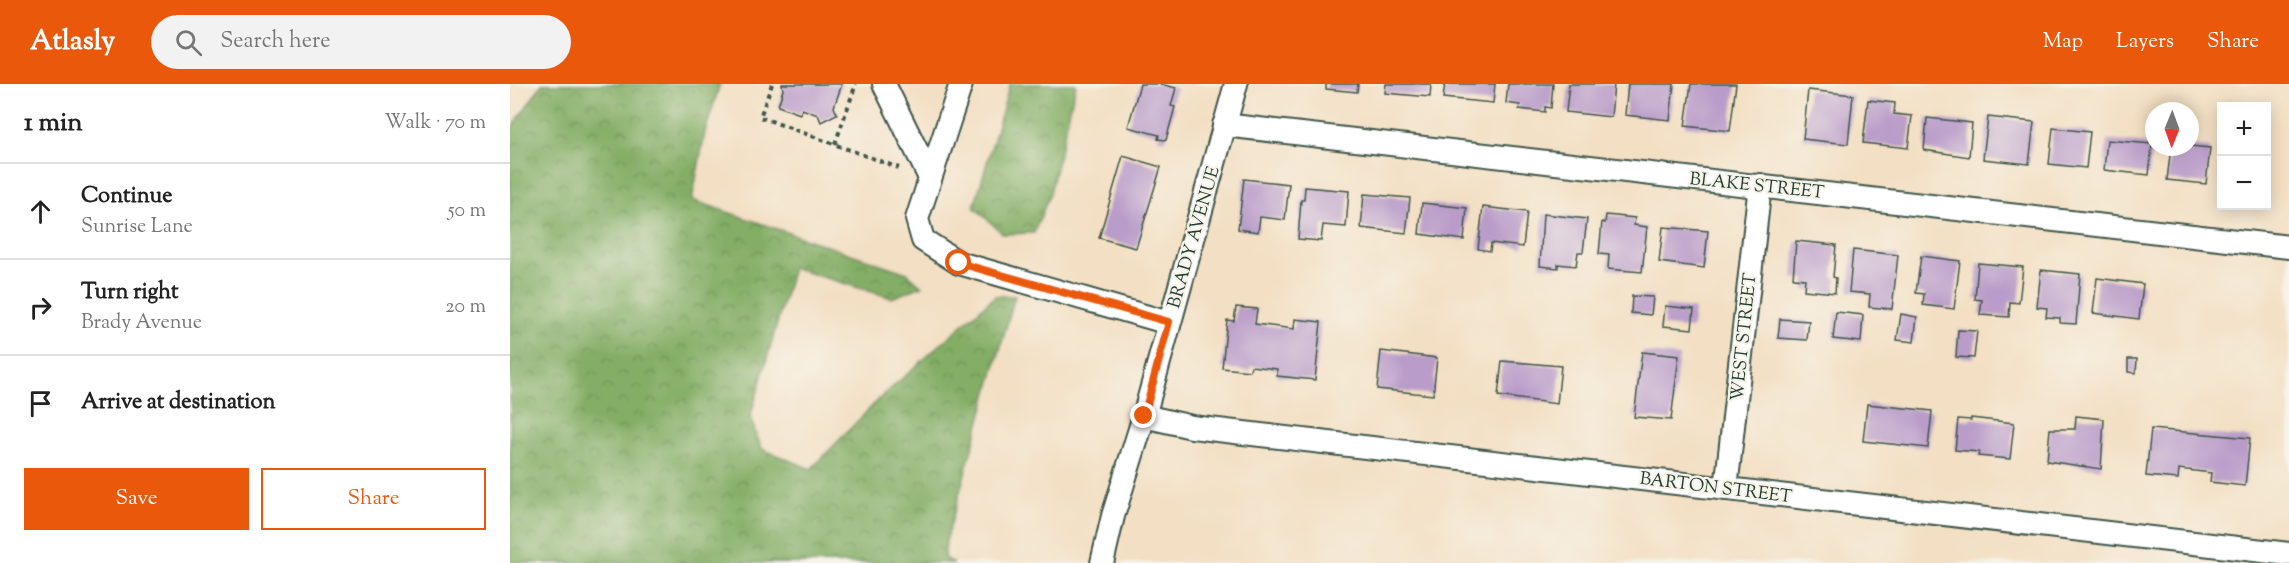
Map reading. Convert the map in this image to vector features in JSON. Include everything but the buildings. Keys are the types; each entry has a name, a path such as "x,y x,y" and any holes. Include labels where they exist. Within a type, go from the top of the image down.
{"street":[{"path":"884,84 930,178"},
{"path":"961,84 917,219 923,240 959,263 1169,322"},
{"name":"BRADY AVENUE","path":"1102,563 1113,516 1144,416 1236,84"},
{"name":"BLAKE STREET","path":"1224,125 2289,247"},
{"name":"WEST STREET","path":"1726,489 1760,185"},
{"name":"BARTON STREET","path":"1144,416 1192,427 2289,554"}],"path":[{"path":"772,84 760,117 899,168 903,173"},
{"path":"835,144 856,84"}],"green space":[{"path":"542,84 720,84 705,132 692,200 907,273 922,286 892,298 793,268 750,418 762,449 811,469 879,399 995,296 1015,296 946,541 944,558 954,563 510,563 510,130"},
{"path":"1010,84 1076,84 1050,193 1034,233 1003,234 974,207"}],"route":[{"path":"959,263 1169,322 1144,416"}]}
